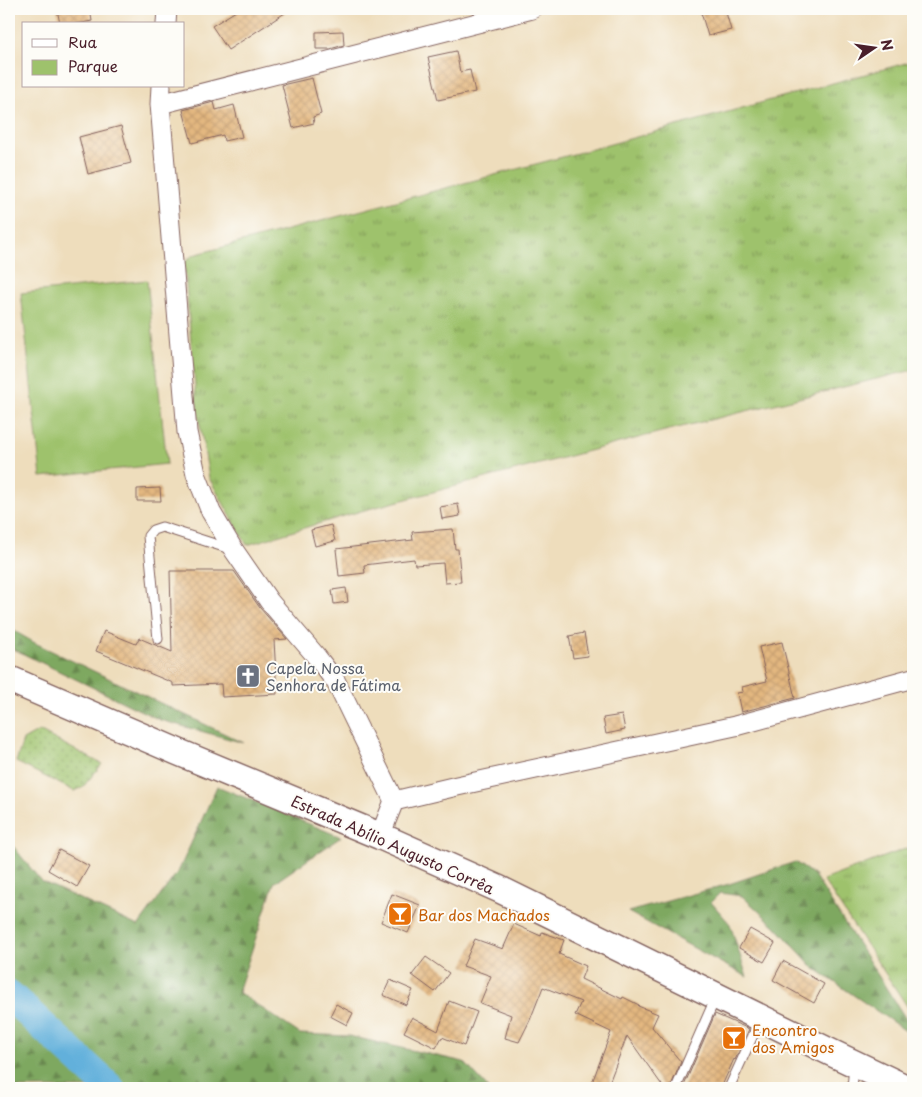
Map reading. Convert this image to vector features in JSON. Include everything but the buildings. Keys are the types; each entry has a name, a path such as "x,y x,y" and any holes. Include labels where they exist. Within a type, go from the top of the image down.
{"main road":[{"name":"Estrada Abílio Augusto Corrêa","path":"9,679 380,836 499,890 761,1018 853,1076 906,1088"}],"street":[{"path":"166,22 167,9"},
{"path":"380,836 394,802 336,682 269,601 233,549 211,512 196,474 187,432 160,95 532,9"},
{"path":"394,802 457,786 735,726 913,678"}],"lane":[{"path":"158,639 148,536 153,530 162,527 233,549"},
{"path":"676,1088 716,996"},
{"path":"729,1088 761,1018"}],"green space":[{"path":"913,61 913,370 661,432 361,511 247,545 209,478 197,408 184,263 193,255 600,147"},
{"path":"147,280 167,464 41,477 21,293"},
{"path":"9,628 35,643 244,743 160,720 9,647"},
{"path":"39,731 102,764 82,788 74,791 16,762 23,740"},
{"path":"217,786 341,837 274,883 238,992 300,1034 349,1036 464,1062 488,1088 9,1088 9,841 41,881 138,926 179,870"},
{"path":"913,846 913,1015 823,880"},
{"path":"795,862 814,875 913,1030 913,1036 814,968 775,926 742,896 720,893 711,902 730,924 747,977 628,912 729,884"}],"waterway":[{"path":"9,995 110,1088"}],"place":[{"name":"Capela Nossa Senhora de Fátima","path":"248,676"},
{"name":"Bar dos Machados","path":"400,914"},
{"name":"Encontro dos Amigos","path":"734,1038"}]}
